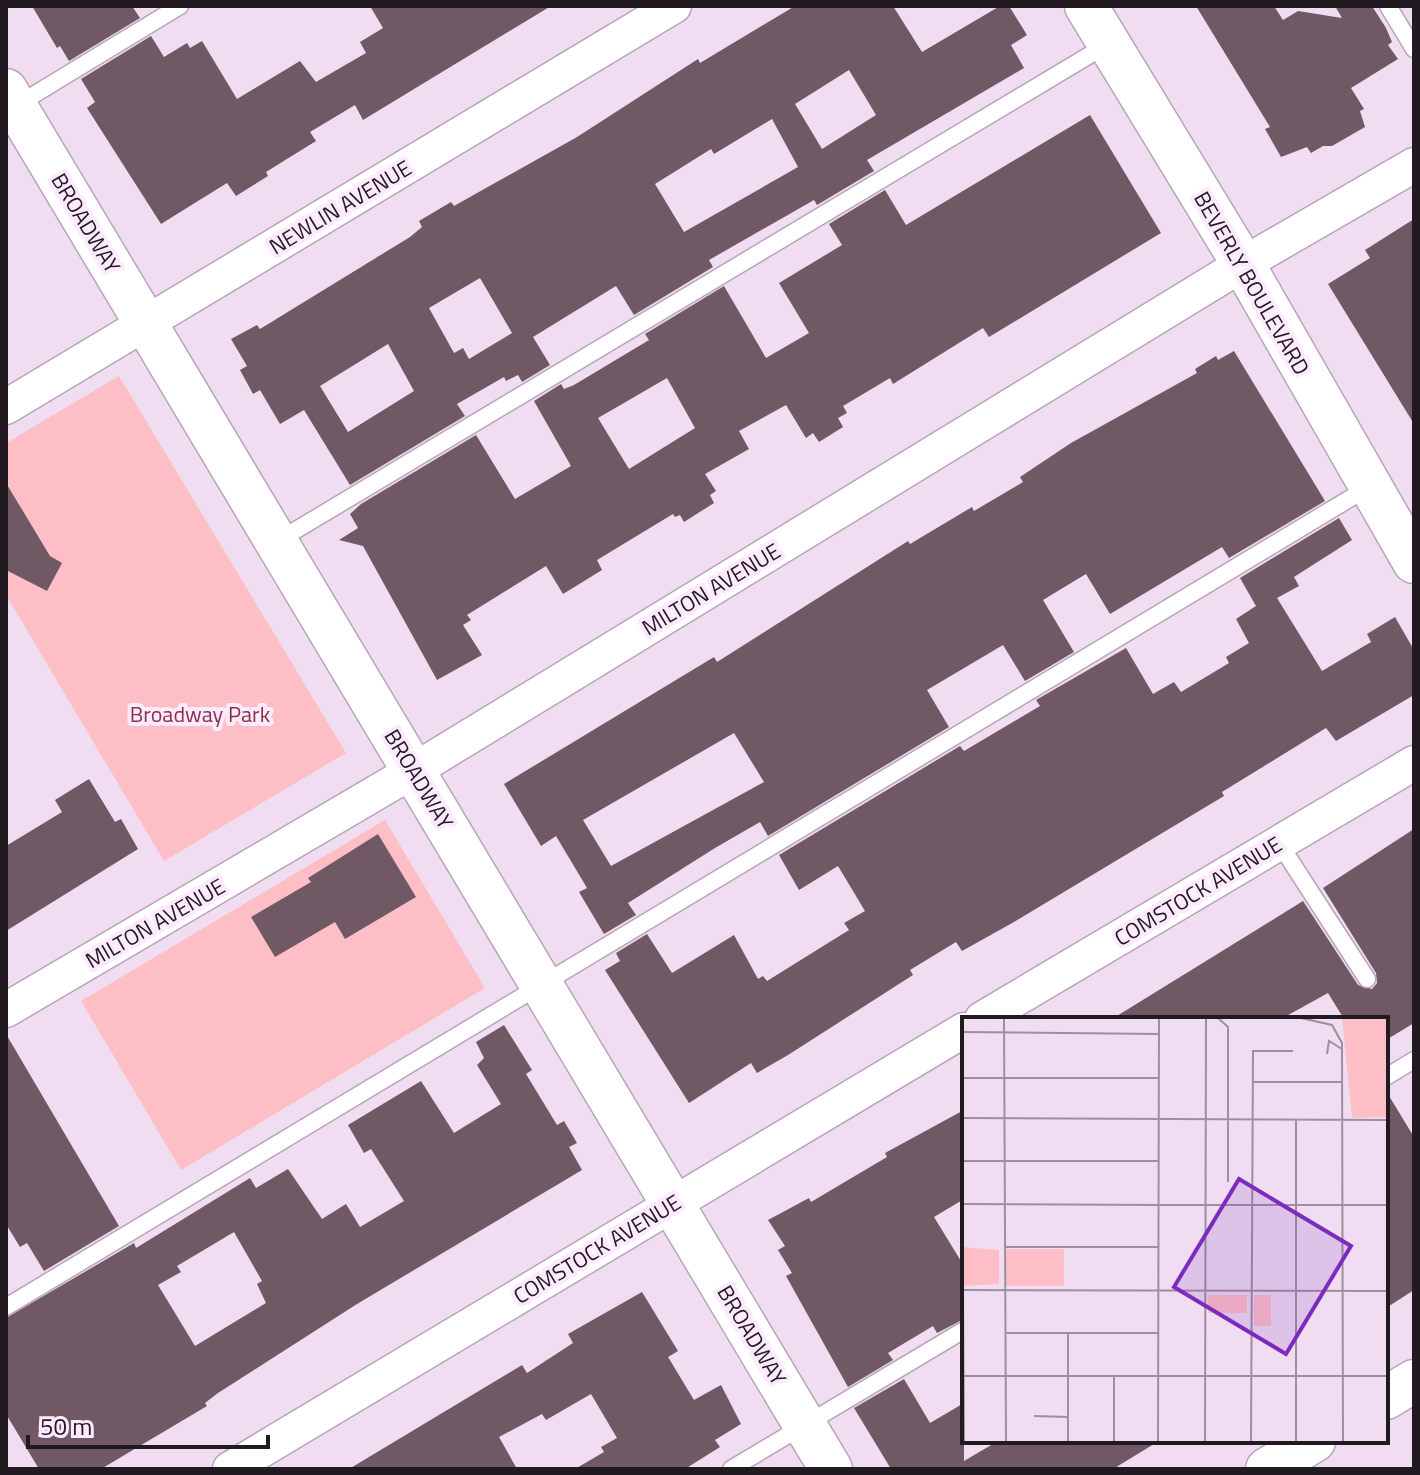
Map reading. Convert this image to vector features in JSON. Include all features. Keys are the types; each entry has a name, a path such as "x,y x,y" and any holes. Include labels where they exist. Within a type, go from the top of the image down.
{"street":[{"name":"NEWLIN AVENUE","path":"6,407 674,6"},
{"name":"BEVERLY BOULEVARD","path":"1086,6 1243,264 1414,562"},
{"name":"BROADWAY","path":"11,98 831,1469"},
{"name":"MILTON AVENUE","path":"6,1010 413,771 1243,264 1414,165"},
{"name":"COMSTOCK AVENUE","path":"985,1017 1414,763"},
{"name":"COMSTOCK AVENUE","path":"230,1469 962,1031"},
{"path":"1388,1397 1414,1381"},
{"path":"1267,1469 1311,1443"}],"lane":[{"path":"11,98 180,6"},
{"path":"1388,6 1414,49"},
{"path":"276,542 1109,43"},
{"path":"6,1307 1369,487"},
{"path":"1279,843 1367,979"},
{"path":"1388,1076 1414,1060"},
{"path":"731,1469 962,1331"}],"green space":[{"name":"Broadway Park","path":"119,376 346,753 164,861 6,595 6,443"},
{"path":"385,820 485,988 181,1170 81,1001"}],"building":[{"path":"32,6 132,6 140,18 69,61 60,46 57,48"},
{"path":"370,6 551,6 363,120 355,105 310,132 316,141 266,172 268,176 236,196 227,183 161,224 87,108 95,102 81,79 151,36 164,57 187,43 190,48 202,41 237,99 300,61 316,82 366,53 360,42 383,28"},
{"path":"795,6 893,6 922,52 1000,6 1009,6 1027,35 1011,45 1024,68 867,160 874,171 817,205 814,200 709,260 713,267 634,315 616,286 533,337 550,365 522,382 518,375 506,381 504,377 457,404 465,416 350,485 304,410 280,424 260,390 253,394 240,370 247,366 231,339 257,325 260,329 410,237 422,227 419,221 451,202 454,206 577,137 698,59 700,63","holes":["849,70 876,115 822,149 795,104","772,119 798,167 684,232 655,184 711,149 714,154","480,278 512,333 469,359 463,348 454,353 429,308","388,344 414,391 348,432 320,386"]},
{"path":"1196,6 1274,6 1283,20 1298,11 1342,18 1335,6 1372,6 1386,28 1392,42 1388,45 1398,59 1351,88 1364,109 1360,111 1365,127 1332,146 1323,146 1311,153 1307,147 1281,157 1265,129 1270,127"},
{"path":"1090,115 1161,233 989,337 983,328 893,384 890,378 843,406 847,413 838,418 843,427 819,442 813,433 806,438 786,405 739,431 749,449 705,474 716,491 710,495 714,503 684,522 680,515 675,517 673,514 597,560 602,570 563,594 546,566 467,615 471,620 463,625 482,655 437,680 363,546 339,540 358,528 350,514 361,504 476,435 515,499 571,466 534,401 561,384 564,389 574,385 649,340 645,334 724,286 766,358 809,333 779,283 842,245 829,224 885,190 906,225","holes":["667,378 695,428 629,469 598,418"]},
{"path":"1414,219 1414,424 1328,284 1370,258 1365,250"},
{"path":"1234,351 1325,501 1229,558 1222,547 1110,614 1086,574 1043,600 1074,652 1025,681 1003,645 927,690 949,727 768,836 760,822 715,848 628,903 636,915 604,934 579,892 587,888 556,836 541,846 504,784 714,657 717,662 908,541 910,544 972,507 974,511 1023,482 1020,477 1071,443 1197,373 1195,369 1216,356 1218,360","holes":["734,733 764,782 611,866 583,820"]},
{"path":"6,483 50,556 62,563 47,591 6,570"},
{"path":"1339,518 1352,540 1294,577 1299,586 1277,598 1322,671 1371,642 1367,634 1395,617 1414,650 1414,695 1336,741 1326,728 1222,792 1224,796 1014,922 962,951 956,942 910,970 913,975 788,1055 757,1073 751,1063 689,1103 605,970 620,961 616,953 647,934 672,973 734,935 758,979 763,976 767,981 849,930 844,923 865,911 838,866 799,890 779,855 960,746 964,751 1040,706 1036,700 1126,648 1153,694 1174,682 1181,692 1229,663 1226,657 1249,643 1236,619 1256,606 1240,578"},
{"path":"89,779 115,822 121,819 138,849 6,931 6,846 62,812 55,800"},
{"path":"1414,829 1414,1023 1388,1039 1388,1017 1343,1017 1328,993 1285,1017 1115,1017 1303,901 1358,985 1372,989 1377,983 1376,973 1323,888"},
{"path":"378,834 416,897 345,939 335,922 275,957 251,917 311,882 308,878"},
{"path":"504,1025 532,1070 526,1074 557,1125 564,1121 577,1143 569,1147 582,1170 357,1304 218,1393 205,1403 207,1406 101,1469 39,1469 6,1414 6,1318 134,1243 136,1248 250,1178 256,1188 288,1169 322,1219 346,1204 360,1227 404,1201 371,1149 364,1153 348,1125 421,1081 454,1133 501,1104 477,1065 484,1058 476,1042","holes":["234,1232 262,1281 257,1284 266,1303 195,1346 158,1285 181,1272 177,1266"]},
{"path":"6,1034 119,1226 44,1271 27,1243 20,1247 6,1224"},
{"path":"1388,1094 1414,1137 1414,1290 1388,1307"},
{"path":"962,1111 962,1200 934,1217 962,1263 962,1320 937,1333 933,1326 888,1353 893,1360 848,1387 786,1276 792,1273 778,1250 785,1246 768,1220 809,1198 811,1202 887,1157 885,1153"},
{"path":"642,1292 678,1351 668,1357 694,1400 721,1385 741,1424 715,1440 720,1447 685,1469 575,1469 604,1452 601,1447 617,1438 591,1394 546,1420 542,1414 499,1437 517,1469 349,1469 522,1365 527,1373 573,1343 568,1334"},
{"path":"904,1379 930,1423 962,1404 964,1461 995,1443 1156,1443 1113,1469 891,1469 854,1408"}]}
